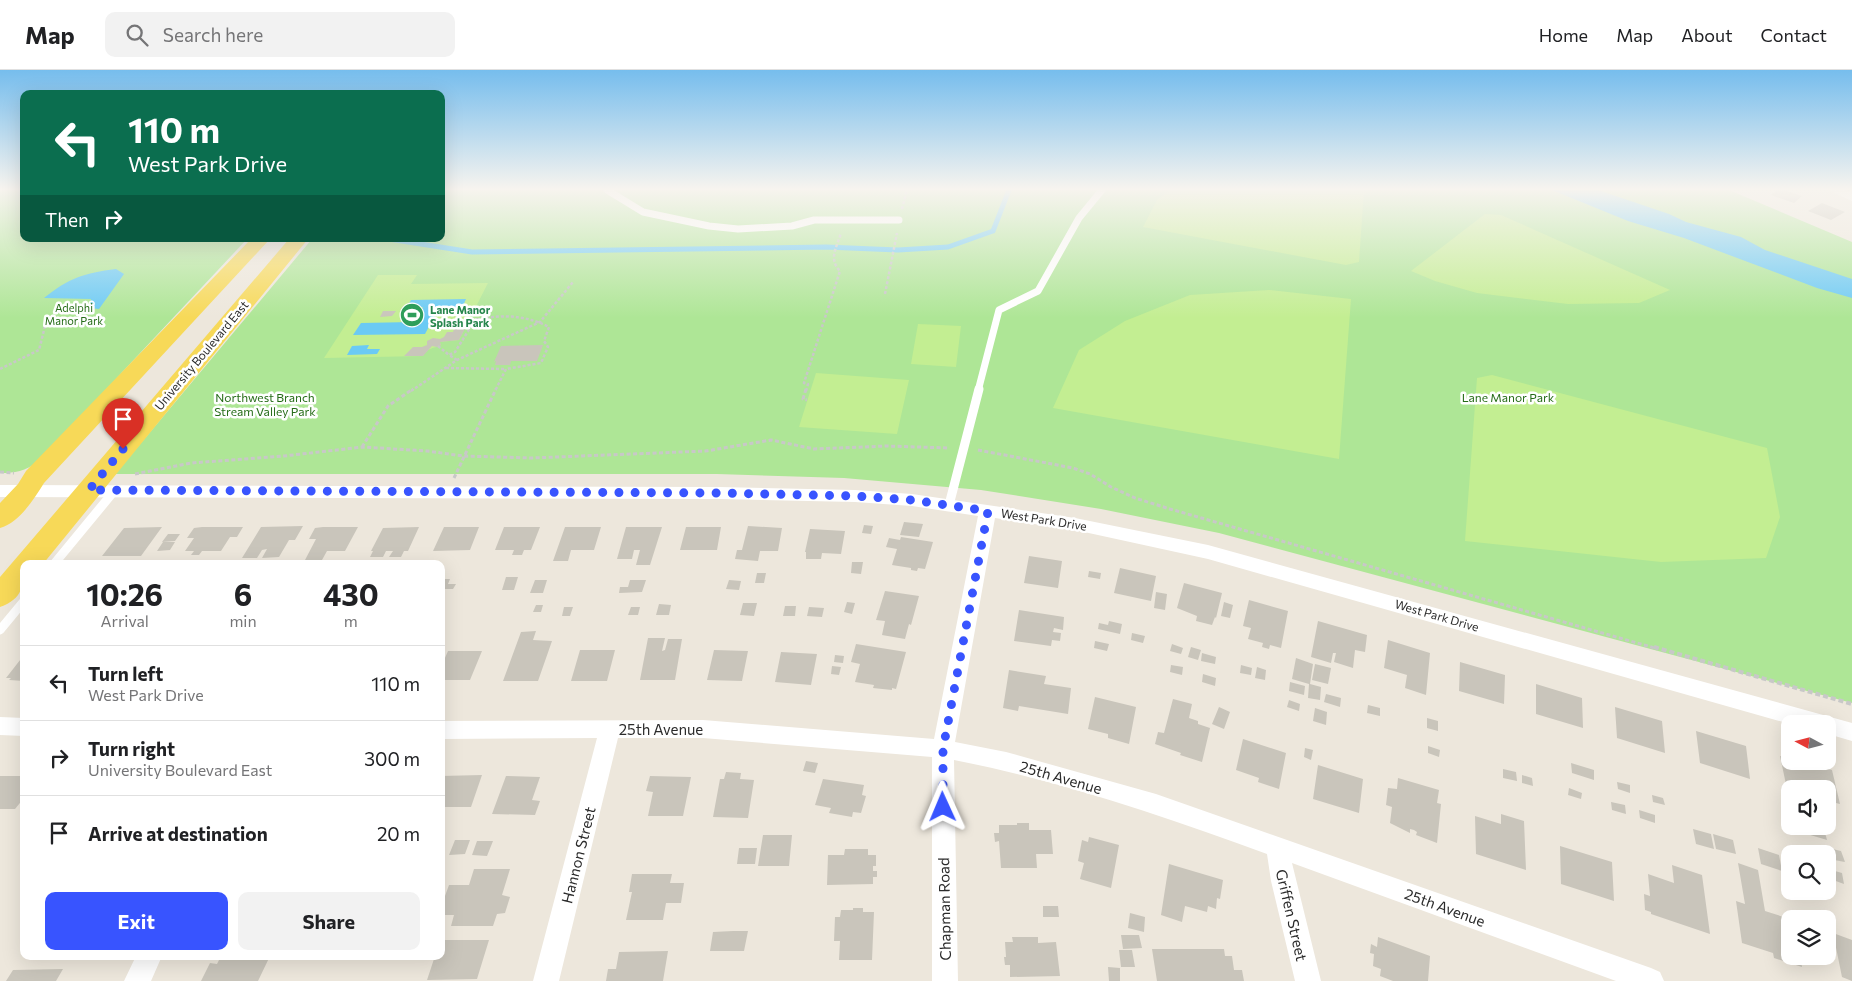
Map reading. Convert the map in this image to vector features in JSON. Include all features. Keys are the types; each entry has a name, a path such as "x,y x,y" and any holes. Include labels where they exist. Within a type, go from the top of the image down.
{"main road":[{"path":"0,519 22,481 35,477 257,242"},
{"name":"University Boulevard East","path":"30,560 296,242"},
{"path":"0,596 20,573"}],"street":[{"name":"West Park Drive","path":"0,491 22,481 89,490 720,493 855,496 912,500 1110,530 1208,552 1790,715"},
{"name":"Chapman Road","path":"945,981 943,749 988,511"},
{"path":"0,726 20,726"},
{"path":"1836,727 1852,732"},
{"name":"Hannon Street","path":"546,981 610,729"},
{"name":"25th Avenue","path":"445,730 703,729 943,749 1006,761 1156,804 1651,981"},
{"name":"Griffen Street","path":"1278,848 1283,881 1308,981"},
{"path":"137,981 148,960"}],"lane":[{"path":"949,505 999,310 1038,291 1071,233"},
{"path":"57,560 115,490"},
{"path":"0,630 20,606"}],"path":[{"path":"807,400 803,399 808,384 804,382 840,271 834,266 834,260 841,233"},
{"path":"885,294 897,233"},
{"path":"362,447 388,406 458,360 540,322 573,282"},
{"path":"0,369 39,350 47,318"},
{"path":"444,368 506,370 541,363 548,347 544,341 549,327 540,322 506,318 475,320 455,352 449,355"},
{"path":"438,346 458,360"},
{"path":"448,493 463,456 506,370"},
{"path":"0,472 22,481"}],"green space":[{"name":"Adelphi Manor Park","path":"0,233 20,233 20,242 244,242 38,462 20,471 0,473"},
{"name":"Lane Manor Park","path":"445,233 1830,233 1852,242 1852,703 1219,533 1101,509 981,490 844,478 717,474 115,474 309,242 445,242"},
{"path":"1172,233 1361,233 1359,262 1346,265"},
{"path":"1461,233 1540,233 1670,290 1639,303 1568,304 1477,293 1435,281 1411,271"},
{"name":"Lane Manor Splash Park","path":"378,275 417,275 411,284 488,283 459,340 440,342 441,345 429,350 423,356 324,358"},
{"path":"1269,290 1351,299 1339,459 1053,408 1079,350 1125,321 1190,295"},
{"path":"918,324 961,326 956,367 911,364"},
{"path":"816,373 909,380 897,434 799,427"},
{"path":"1492,375 1767,448 1780,517 1766,558 1661,562 1465,541 1477,378"}],"water":[{"path":"1666,233 1725,233 1741,237 1765,250 1852,279 1852,298 1817,288"},
{"path":"116,269 124,274 99,309 90,308 91,299 44,298 69,281 95,272"},
{"path":"466,299 462,308 439,308 425,334 353,335 361,323 413,322 414,318 400,318 405,310 421,310 423,307 407,307 411,300"},
{"path":"369,345 367,349 380,349 377,354 347,355 352,346"}],"building":[{"path":"383,311 396,311 392,316 380,317"},
{"path":"456,321 469,321 459,340 440,342 441,345 437,347 432,346 423,356 404,356 413,347 422,347 427,345 427,341 433,338 440,339 447,332 453,332 454,329 452,327"},
{"path":"543,345 537,361 511,361 510,365 495,365 496,361 494,362 501,346"},
{"path":"904,522 923,524 919,537 900,535"},
{"path":"864,525 873,526 871,534 862,533"},
{"path":"303,526 295,540 289,540 279,557 262,558 267,549 262,550 257,558 242,558 261,527"},
{"path":"748,526 782,528 778,551 760,551 758,561 735,559 737,550 742,550"},
{"path":"162,527 141,556 102,556 124,528"},
{"path":"243,527 237,537 230,537 221,551 202,551 199,555 191,555 194,551 185,551 194,538 187,538 194,528"},
{"path":"358,527 345,551 327,551 322,560 305,560 316,539 309,539 315,528"},
{"path":"419,527 408,551 404,551 401,557 389,557 393,551 386,551 383,557 370,557 373,551 371,551 383,528"},
{"path":"444,527 479,527 470,550 433,551"},
{"path":"504,527 540,527 531,550 524,550 522,555 512,555 514,550 495,550"},
{"path":"565,527 601,527 594,550 571,550 568,561 553,561"},
{"path":"626,527 662,527 650,565 636,565 640,550 634,550 632,559 617,559"},
{"path":"686,527 721,527 717,550 680,550"},
{"path":"810,529 845,531 841,554 822,553 821,559 806,559 805,552"},
{"path":"168,534 180,534 175,541 162,542"},
{"path":"901,537 933,542 925,569 918,568 917,571 911,570 911,568 892,565 897,549 886,547 889,538 900,540"},
{"path":"163,542 175,542 170,550 157,551"},
{"path":"1029,556 1062,561 1058,588 1024,583"},
{"path":"852,562 863,562 861,574 851,573"},
{"path":"1120,568 1156,576 1151,601 1114,593"},
{"path":"1089,571 1101,573 1100,579 1088,577"},
{"path":"757,573 766,573 764,583 755,583"},
{"path":"506,577 518,577 514,590 502,590"},
{"path":"445,579 450,579 448,584 456,584 453,589 445,589"},
{"path":"535,580 547,580 543,593 530,593"},
{"path":"630,580 646,580 642,592 619,593 620,587 628,587"},
{"path":"729,580 741,581 739,590 726,589"},
{"path":"1184,583 1222,593 1216,618 1212,625 1196,621 1197,616 1177,608"},
{"path":"885,591 919,596 905,639 882,635 885,621 876,620"},
{"path":"1156,592 1167,594 1165,610 1154,608"},
{"path":"1249,600 1288,611 1281,648 1270,645 1269,649 1262,647 1263,643 1248,639 1251,628 1243,626"},
{"path":"847,602 855,603 852,614 844,612"},
{"path":"1224,602 1233,605 1230,618 1221,616"},
{"path":"743,603 757,603 754,616 740,615"},
{"path":"659,604 671,605 669,615 656,615"},
{"path":"536,605 543,605 541,612 533,612"},
{"path":"785,606 796,606 795,616 783,616"},
{"path":"564,607 573,607 570,616 562,616"},
{"path":"631,607 640,607 638,615 628,615"},
{"path":"809,607 824,608 822,617 807,616"},
{"path":"1019,610 1064,617 1063,630 1054,628 1053,632 1061,633 1060,641 1052,640 1051,646 1014,641"},
{"path":"1109,621 1122,624 1120,634 1098,629 1099,623 1108,625"},
{"path":"1318,621 1367,635 1365,652 1355,650 1353,668 1334,662 1336,653 1333,653 1331,663 1311,657"},
{"path":"536,631 533,640 552,641 538,681 503,681 521,632"},
{"path":"1132,633 1145,636 1143,643 1131,640"},
{"path":"648,638 665,638 662,651 665,650 668,639 682,639 675,680 640,680"},
{"path":"1388,640 1430,653 1426,695 1405,688 1407,675 1384,668"},
{"path":"1095,641 1109,644 1107,651 1094,648"},
{"path":"856,644 906,652 896,689 873,688 874,685 855,682 860,664 851,662"},
{"path":"1172,644 1183,648 1181,654 1170,651"},
{"path":"1191,647 1201,650 1198,660 1188,657"},
{"path":"580,650 615,650 607,681 571,681"},
{"path":"714,650 748,651 742,681 707,680"},
{"path":"448,651 482,651 470,680 445,680 445,658"},
{"path":"781,652 817,654 811,685 775,682"},
{"path":"1202,653 1216,657 1215,664 1201,661"},
{"path":"835,655 844,656 843,663 834,662"},
{"path":"1296,658 1313,664 1310,684 1321,687 1320,700 1308,698 1309,684 1292,679"},
{"path":"20,660 20,681 6,678"},
{"path":"1460,662 1505,675 1504,704 1459,691"},
{"path":"1315,664 1331,668 1328,684 1312,680"},
{"path":"1171,665 1183,667 1182,675 1170,672"},
{"path":"1241,665 1252,668 1251,675 1240,673"},
{"path":"832,666 841,667 839,675 831,674"},
{"path":"1257,667 1266,670 1265,680 1255,678"},
{"path":"1009,670 1046,676 1044,684 1071,688 1068,714 1019,706 1018,711 1003,708"},
{"path":"1203,674 1216,678 1215,686 1202,682"},
{"path":"1290,682 1305,686 1304,695 1289,691"},
{"path":"1536,684 1582,698 1583,728 1536,714"},
{"path":"1326,694 1341,698 1340,707 1324,702"},
{"path":"1095,697 1136,707 1129,744 1108,738 1108,734 1088,729"},
{"path":"1173,699 1192,704 1189,718 1198,721 1198,724 1210,728 1202,762 1155,744 1158,732 1164,733"},
{"path":"1289,700 1300,704 1299,711 1287,707"},
{"path":"1368,705 1380,708 1380,716 1367,713"},
{"path":"1219,707 1230,712 1224,729 1212,724"},
{"path":"1615,707 1662,721 1665,753 1617,738"},
{"path":"1315,708 1327,712 1326,725 1313,721"},
{"path":"1427,718 1438,721 1438,731 1427,728"},
{"path":"1696,731 1746,746 1750,779 1700,763"},
{"path":"1243,739 1286,753 1279,789 1258,782 1259,778 1236,770"},
{"path":"1428,746 1440,750 1439,757 1428,753"},
{"path":"1305,748 1313,750 1311,760 1304,757"},
{"path":"806,761 818,763 815,773 803,771"},
{"path":"1571,763 1594,770 1594,780 1572,773"},
{"path":"1318,765 1363,779 1359,813 1313,799"},
{"path":"1503,769 1516,772 1517,781 1503,778"},
{"path":"1783,770 1832,770 1834,780 1785,780"},
{"path":"726,772 741,773 740,779 754,780 748,818 713,817 720,779 724,779"},
{"path":"482,775 471,807 445,807 445,776"},
{"path":"1522,775 1532,778 1533,786 1522,783"},
{"path":"0,776 20,776 20,803 15,809 0,809"},
{"path":"506,776 540,777 532,800 540,801 535,815 492,814"},
{"path":"650,776 691,777 683,816 648,816 653,792 646,791"},
{"path":"1398,778 1439,790 1437,803 1441,804 1437,843 1416,835 1417,832 1414,830 1410,829 1410,833 1390,823 1392,807 1386,805 1388,788 1397,789"},
{"path":"823,779 864,785 862,795 866,796 861,813 853,812 852,817 829,813 831,808 815,805"},
{"path":"1617,782 1630,785 1630,793 1618,789"},
{"path":"1836,787 1840,804 1836,803"},
{"path":"1569,788 1582,793 1581,799 1568,795"},
{"path":"1652,795 1663,798 1665,805 1653,802"},
{"path":"1611,802 1625,805 1626,814 1612,810"},
{"path":"1639,810 1655,815 1655,823 1640,818"},
{"path":"1501,814 1524,821 1526,870 1476,854 1475,816 1501,824"},
{"path":"1017,823 1029,823 1029,830 1051,830 1053,854 1036,854 1037,868 1001,868 999,841 995,842 994,833 999,833 999,825 1017,825"},
{"path":"1693,829 1711,834 1714,849 1696,844"},
{"path":"1713,834 1733,840 1736,854 1716,849"},
{"path":"763,835 792,835 789,866 758,866"},
{"path":"1810,835 1826,835 1827,840"},
{"path":"1089,837 1119,845 1111,888 1080,879 1084,863 1078,861 1082,840 1088,842"},
{"path":"455,840 470,840 465,854 449,855"},
{"path":"477,841 493,841 487,856 472,855"},
{"path":"1560,846 1612,862 1614,901 1561,884"},
{"path":"739,848 757,848 755,864 737,864"},
{"path":"1758,848 1779,855 1781,871 1761,864"},
{"path":"845,849 868,849 868,855 876,855 876,866 873,866 873,871 877,871 877,877 873,877 873,884 827,885 828,855 844,855"},
{"path":"1836,850 1841,851 1845,862 1836,860"},
{"path":"1738,863 1758,870 1765,911 1781,916 1781,960 1774,958 1773,953 1742,943 1736,901 1745,904"},
{"path":"1169,864 1223,880 1220,899 1217,898 1216,909 1208,906 1207,912 1185,906 1182,922 1161,915"},
{"path":"1672,865 1702,875 1710,934 1651,914 1651,912 1645,910 1644,894 1650,896 1648,874 1674,883"},
{"path":"474,869 510,869 502,895 510,897 505,913 497,914 493,926 451,926 454,915 445,915 445,896 449,885 469,885"},
{"path":"1836,871 1842,873 1844,884 1836,881"},
{"path":"632,874 672,874 670,883 684,883 681,903 666,903 663,920 626,920 632,892 629,892"},
{"path":"1043,906 1058,906 1059,917 1043,917"},
{"path":"853,908 863,908 863,912 874,912 872,960 839,960 840,941 834,941 835,917 840,917 841,910 853,910"},
{"path":"1130,913 1145,917 1144,932 1128,928"},
{"path":"748,931 744,951 710,951 713,932"},
{"path":"1836,934 1852,940 1852,981 1842,977 1836,948"},
{"path":"1121,935 1139,935 1142,948 1123,949"},
{"path":"1012,937 1038,937 1038,943 1056,942 1060,976 1010,977 1010,965 1005,965 1004,957 1006,957 1005,942 1013,942"},
{"path":"1378,937 1430,956 1428,981 1393,981 1380,976 1381,969 1373,966 1374,954 1370,953 1371,944 1377,947"},
{"path":"445,940 489,940 477,979 427,980 434,960 445,960"},
{"path":"1152,949 1224,949 1225,956 1232,956 1234,970 1242,970 1244,981 1157,981"},
{"path":"1119,950 1132,950 1135,967 1121,967"},
{"path":"668,951 663,981 606,981 608,969 616,969 619,952"},
{"path":"219,960 268,960 258,981 201,981 210,963 217,964"},
{"path":"1108,967 1120,968 1120,981 1109,981"},
{"path":"63,969 56,981 6,981 13,970"}],"waterway":[{"path":"408,242 472,252 826,247 898,250 948,247 989,233"}],"place":[{"name":"Lane Manor Splash Park","path":"412,315"}],"route":[{"path":"123,449 89,490 353,493 720,493 855,496 912,500 988,511 943,749 943,807"}],"park label":[{"name":"Northwest Branch Stream Valley Park","path":"265,404"}]}
